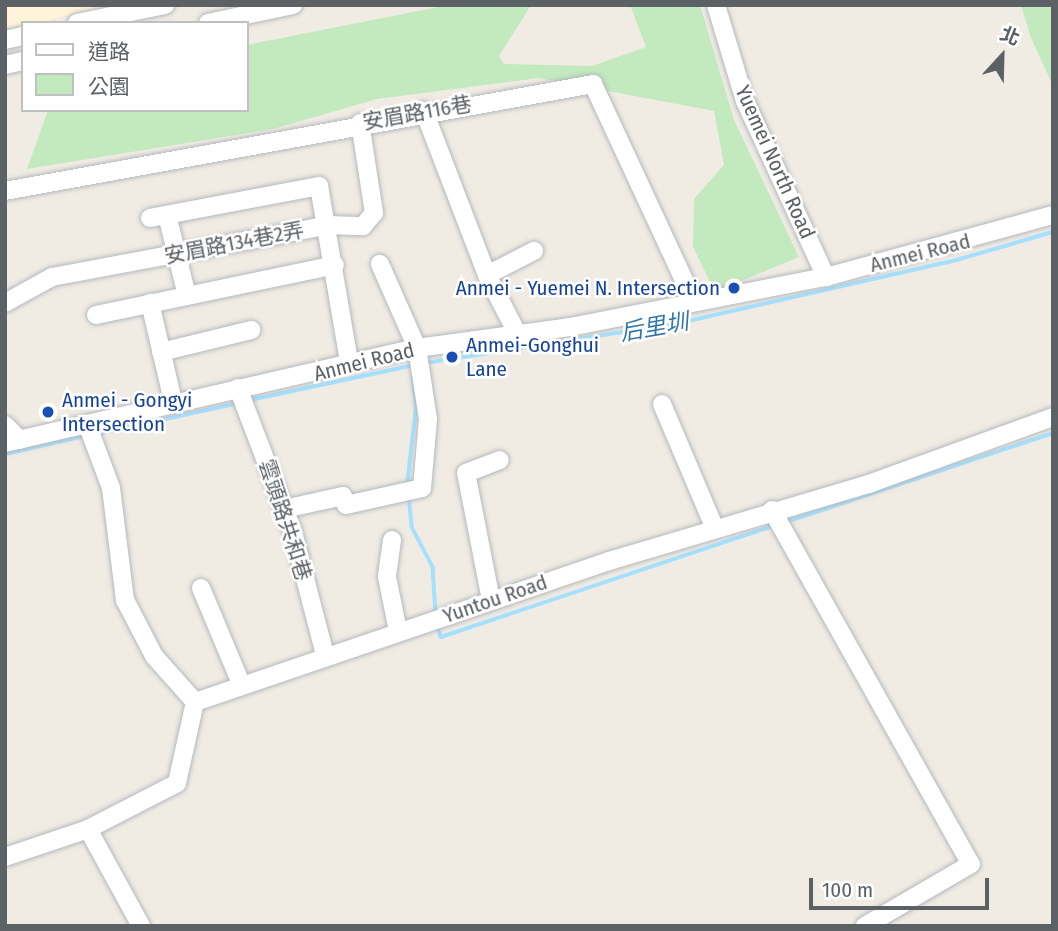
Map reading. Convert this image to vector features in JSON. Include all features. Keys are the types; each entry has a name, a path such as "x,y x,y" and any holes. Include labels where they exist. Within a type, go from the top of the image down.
{"street":[{"path":"86,21 165,5"},
{"path":"217,21 293,5"},
{"name":"Yuemei North Road","path":"716,5 745,101 826,276"},
{"name":"安眉路116巷","path":"5,191 424,111 593,84 694,302"},
{"path":"424,111 487,275 518,335"},
{"name":"安眉路134巷2弄","path":"5,303 52,277 179,256 329,225 363,226 374,213 359,123"},
{"path":"187,296 179,256 159,216 319,186 329,225 349,362"},
{"name":"Anmei Road","path":"13,442 173,401 314,374 349,362 417,348 518,335 826,276 1053,215"},
{"path":"487,275 534,251"},
{"path":"284,509 343,496 346,505 422,488 428,419 417,348 380,264"},
{"path":"96,315 335,265"},
{"path":"150,303 173,401"},
{"path":"161,352 251,330"},
{"name":"雲頭路共和巷","path":"237,388 284,509 325,654"},
{"path":"662,404 715,529"},
{"name":"Yuntou Road","path":"195,702 325,654 491,600 772,510 869,484 1053,417"},
{"path":"5,856 88,829 177,783 195,702 154,656 125,600 111,488 87,424"},
{"path":"5,425 13,442"},
{"path":"491,600 466,472 500,460"},
{"path":"772,510 971,864 865,926"},
{"path":"392,540 387,577 398,631"},
{"path":"201,588 242,686"},
{"path":"88,829 141,926"}],"shaded area":[{"path":"5,5 111,5 46,21 21,21 21,27 5,31"}],"green space":[{"path":"448,5 531,5 499,56 504,64 592,66 646,47 630,5 700,5 734,120 799,257 715,292 693,247 694,199 724,165 714,111 539,78 377,99 273,129 27,169 47,112 248,112 248,45"},
{"path":"1021,5 1053,5 1053,86 1031,38"}],"waterway":[{"name":"后里圳","path":"425,363 675,324 960,259 1053,232"},
{"name":"后里圳","path":"250,400 414,365"},
{"path":"407,485 416,407 413,378"},
{"name":"后里圳","path":"96,434 239,403"},
{"path":"786,522 1053,433"},
{"name":"后里圳","path":"5,454 85,436"},
{"path":"409,496 412,527 433,567 436,615"},
{"path":"438,626 441,637 775,525"}],"place":[{"name":"Anmei - Yuemei N. Intersection","path":"734,288"},
{"name":"Anmei-Gonghui Lane","path":"452,357"},
{"name":"Anmei - Gongyi Intersection","path":"48,412"}]}
